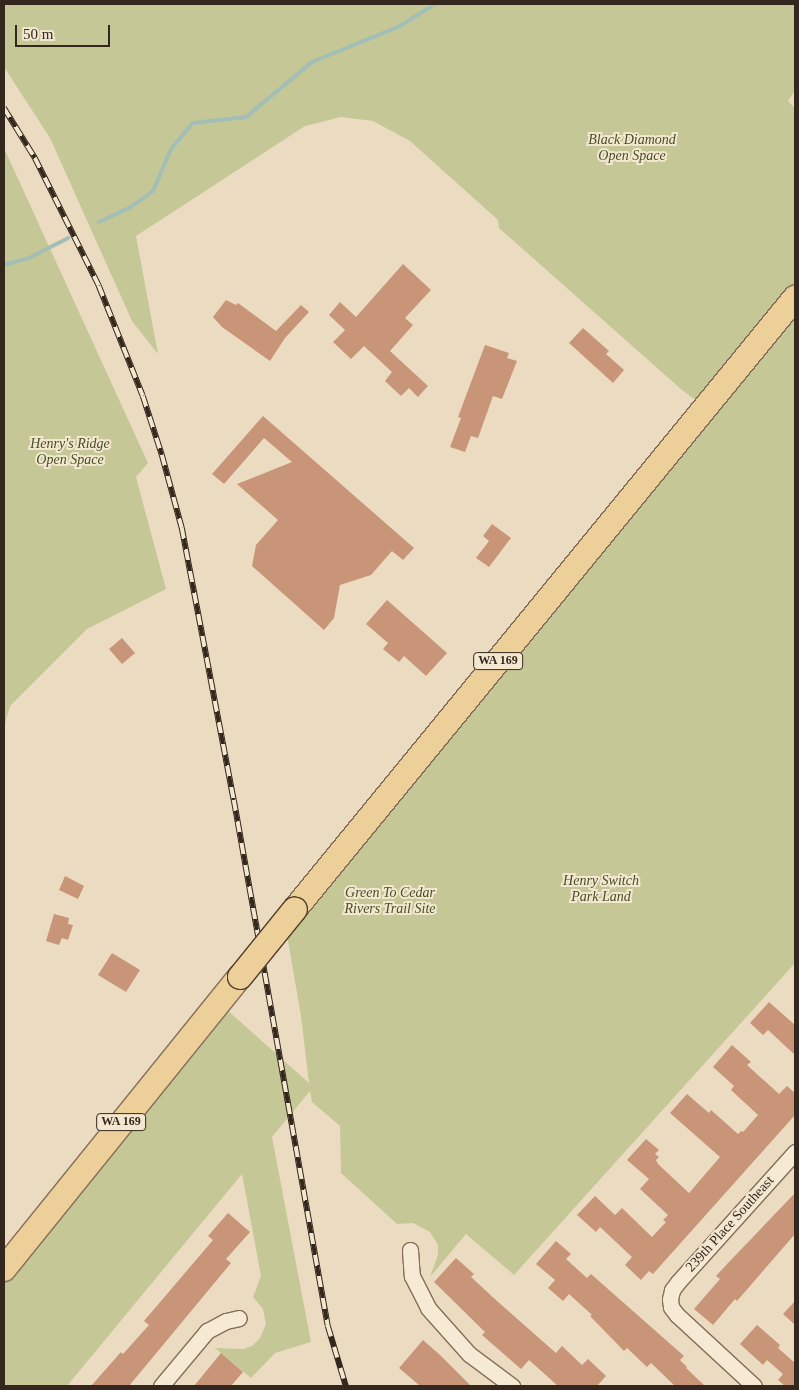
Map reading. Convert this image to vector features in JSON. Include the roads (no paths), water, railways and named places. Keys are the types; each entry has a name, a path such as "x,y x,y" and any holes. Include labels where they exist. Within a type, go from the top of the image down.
{"main road":[{"name":"WA 169","path":"4,1269 795,298"}],"street":[{"name":"239th Place Southeast","path":"754,1386 677,1315 671,1307 670,1299 672,1290 678,1282 795,1152"},
{"path":"410,1250 412,1276 428,1308 469,1354 512,1386"},
{"path":"161,1386 207,1331 226,1321 239,1318"}],"waterway":[{"path":"99,222 131,207 153,191 171,149 193,123 246,117 312,62 400,26 435,4"},
{"path":"4,265 29,258 68,238"}],"railway":[{"path":"4,108 35,158 99,286 143,396 162,455 182,528 234,800 328,1326 346,1386"}],"park label":[{"name":"Black Diamond Open Space","path":"632,148"},
{"name":"Henry's Ridge Open Space","path":"70,452"},
{"name":"Henry Switch Park Land","path":"601,890"},
{"name":"Green To Cedar Rivers Trail Site","path":"390,902"}]}
